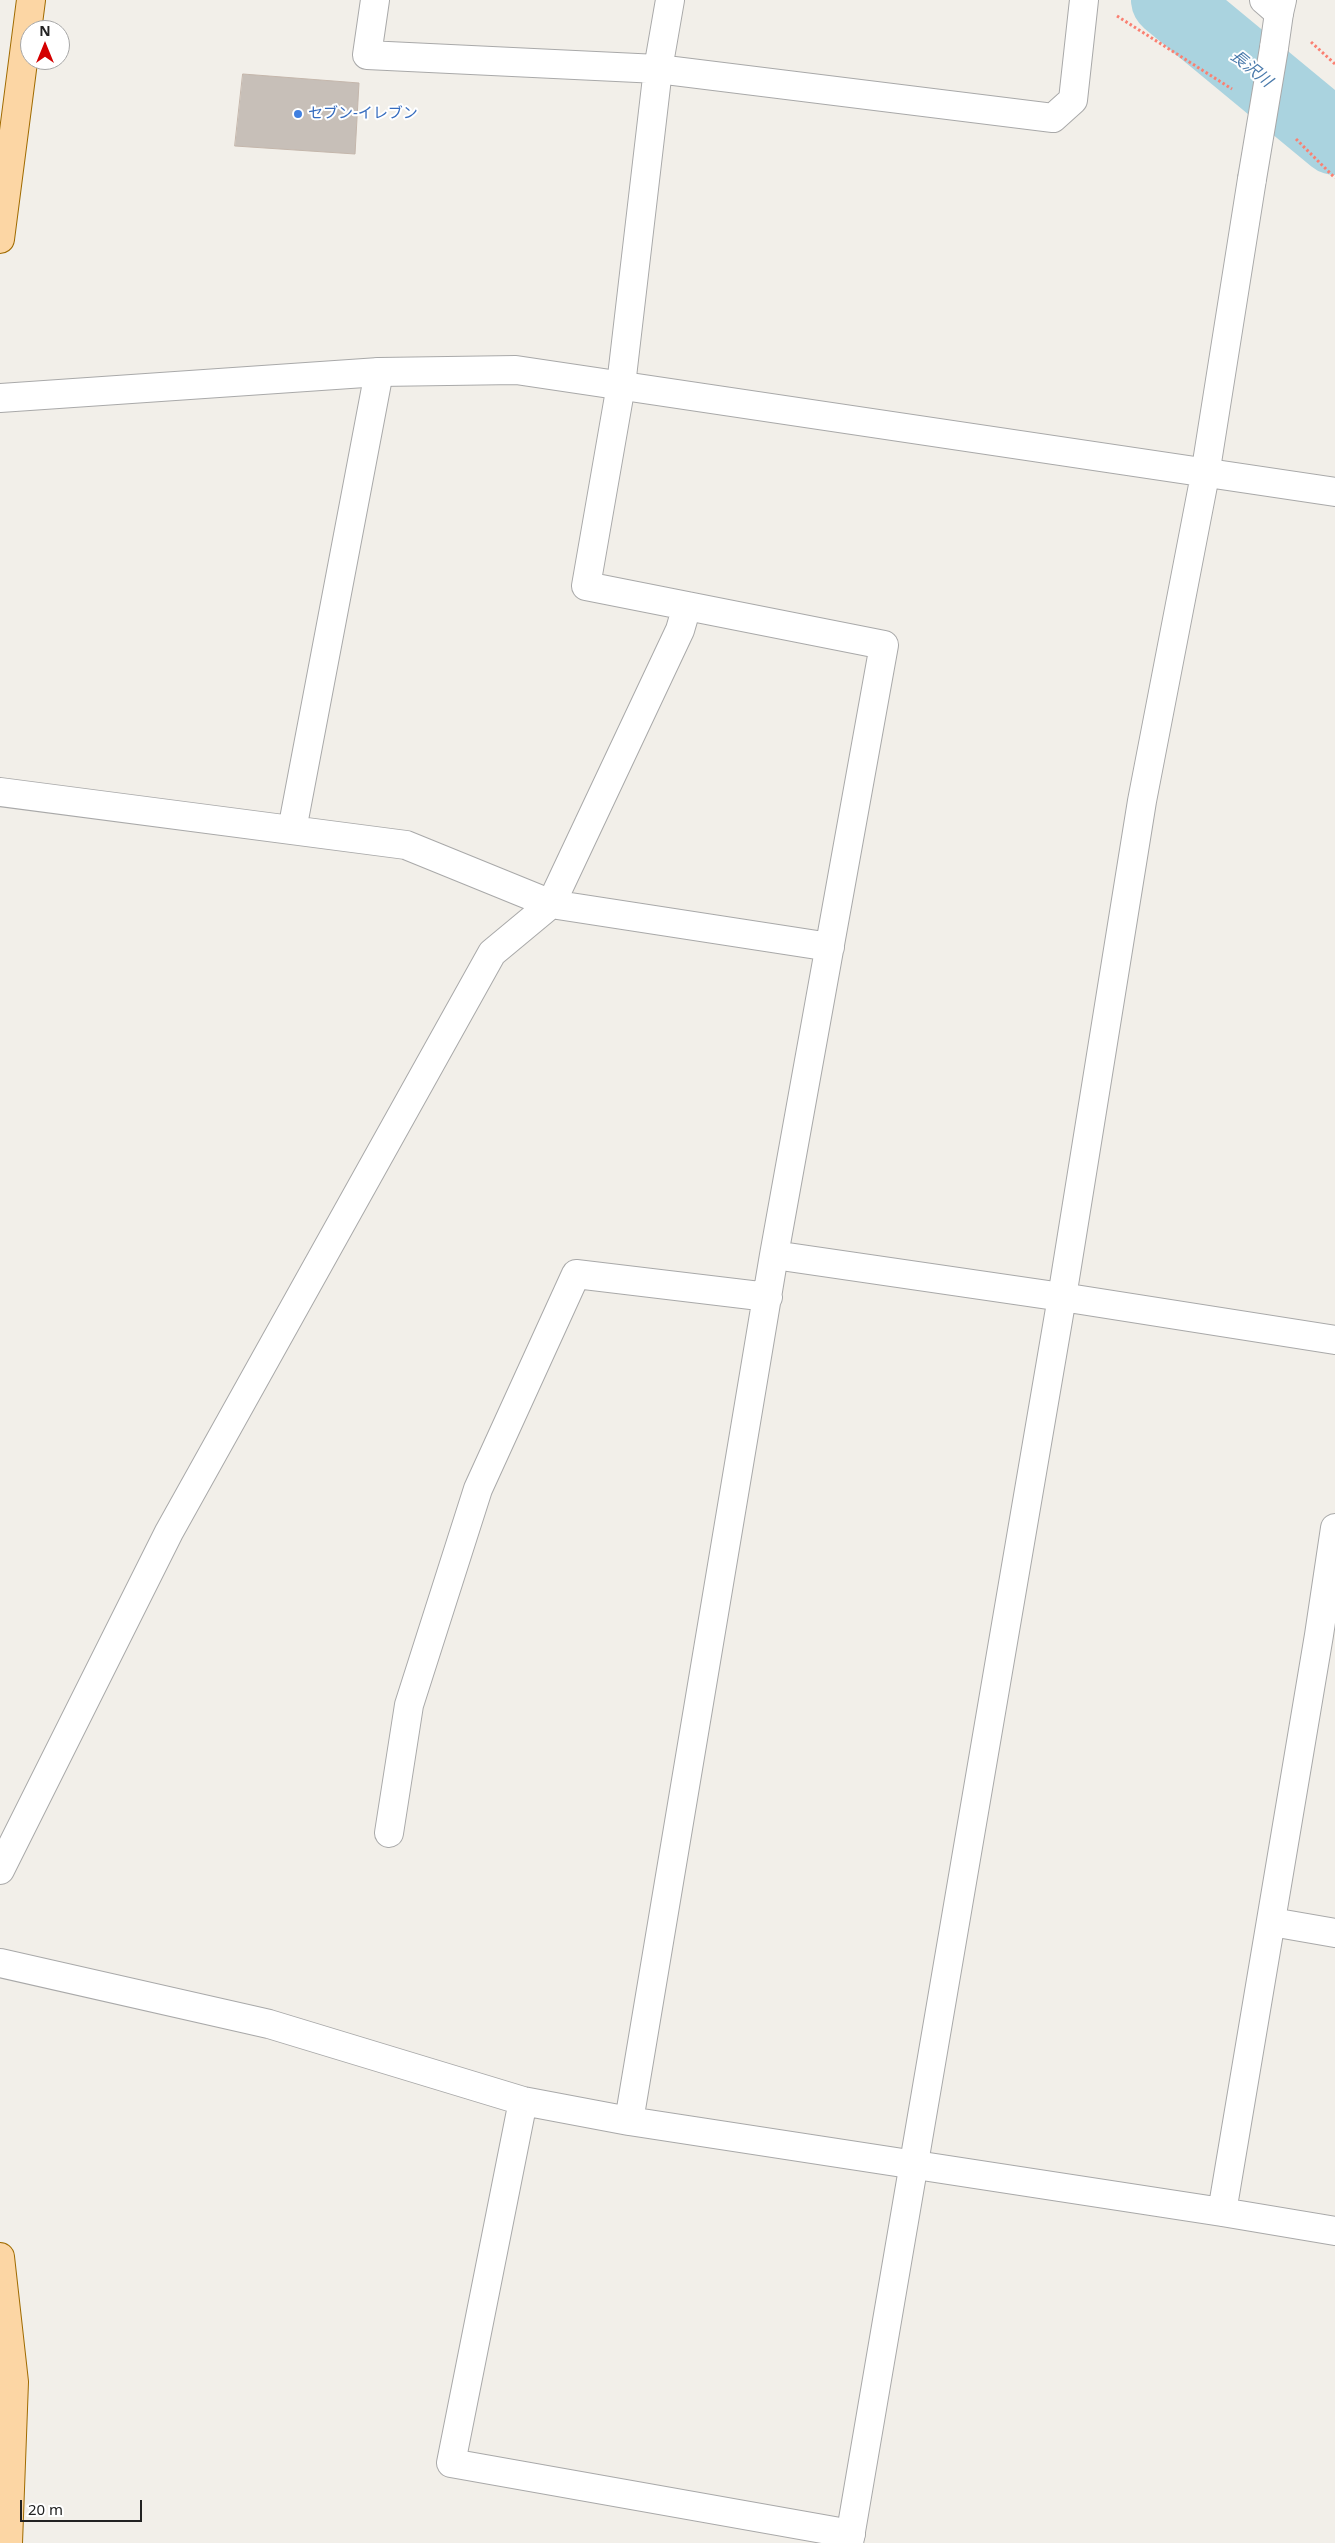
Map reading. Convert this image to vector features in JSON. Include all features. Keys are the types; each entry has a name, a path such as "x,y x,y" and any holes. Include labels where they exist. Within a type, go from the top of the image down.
{"main road":[{"path":"0,239 30,0"},
{"path":"0,2256 14,2382 8,2543"}],"street":[{"path":"375,0 367,55 658,69 1053,118 1073,100 1084,0"},
{"path":"630,2122 774,1255 884,645 586,586 621,385 658,69 670,0"},
{"path":"523,2101 451,2463 850,2538 1062,1297 1142,801 1205,475 1274,48 1275,4"},
{"path":"0,398 379,372 516,370 1205,475 1335,492"},
{"path":"292,830 379,372"},
{"path":"0,1870 169,1532 492,953 552,904 680,630 687,606"},
{"path":"0,792 406,845 552,904 830,947"},
{"path":"774,1255 1062,1297 1335,1340"},
{"path":"389,1833 409,1705 478,1489 576,1274 768,1297"},
{"path":"1222,2212 1272,1922 1327,1636 1335,1528"},
{"path":"1272,1922 1335,1933"},
{"path":"0,1963 269,2024 523,2101 630,2122 1222,2212 1335,2231"}],"path":[{"path":"1116,16 1264,109 1335,178"}],"building":[{"path":"243,74 359,83 355,154 235,146"}],"waterway":[{"name":"長沢川","path":"1168,0 1335,138"}],"place":[{"name":"セブン-イレブン","path":"298,114"}]}
